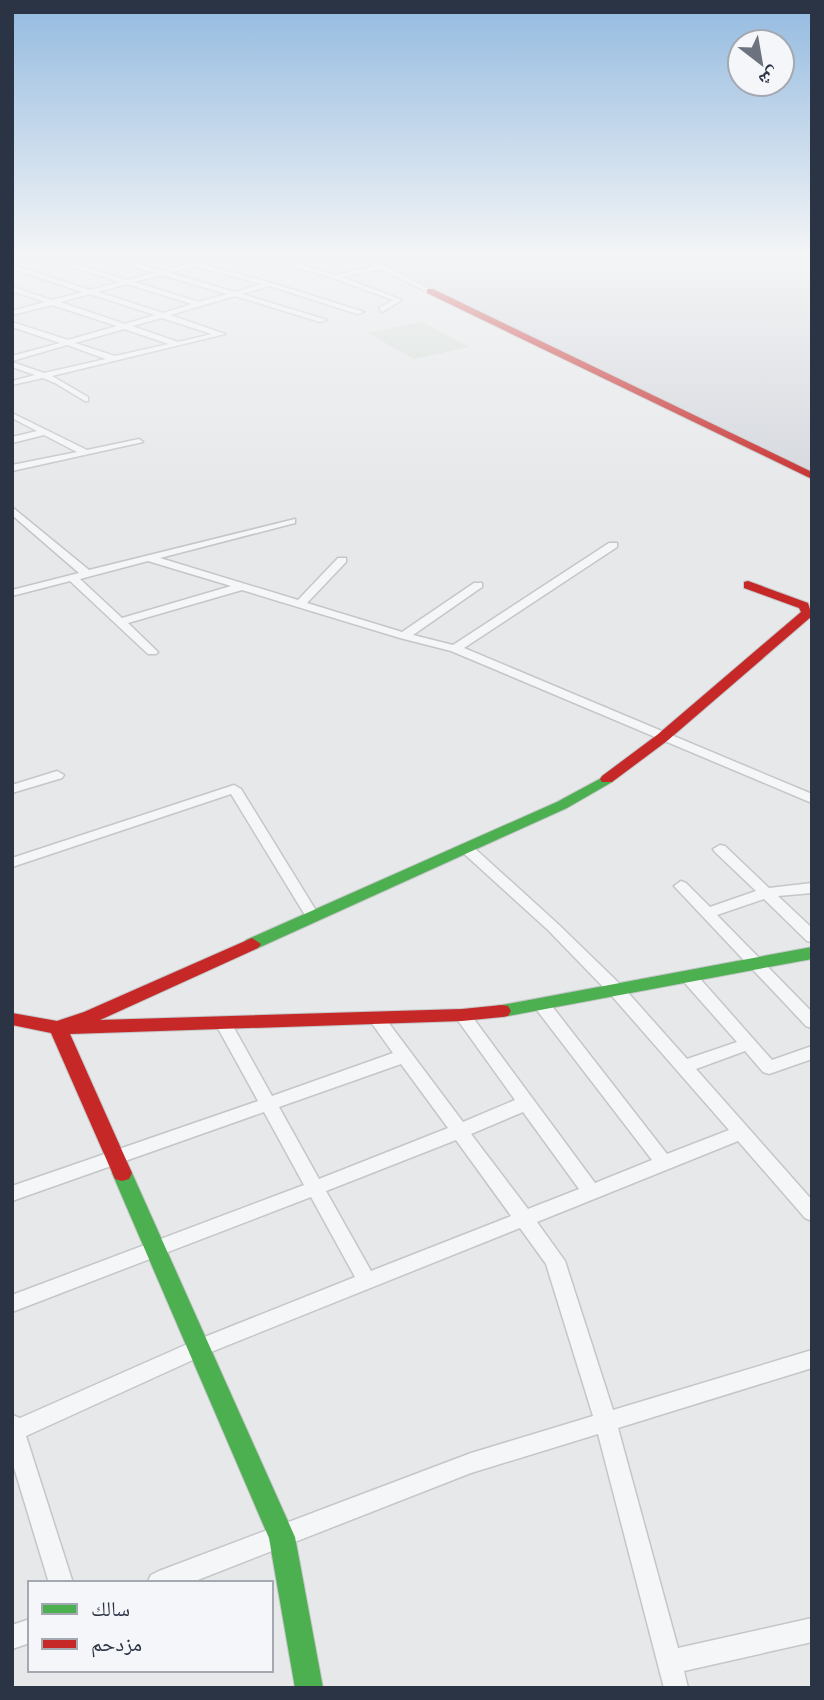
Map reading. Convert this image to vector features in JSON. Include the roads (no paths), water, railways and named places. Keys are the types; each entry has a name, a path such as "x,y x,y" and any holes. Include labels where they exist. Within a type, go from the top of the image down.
{"street":[{"path":"37,332 116,359"},
{"path":"12,361 103,332"},
{"path":"143,332 179,344"},
{"path":"12,383 221,334 216,332"},
{"path":"515,332 812,476"},
{"path":"12,361 85,399"},
{"path":"12,415 86,453"},
{"path":"12,440 46,432"},
{"path":"12,468 139,442"},
{"path":"12,510 87,574"},
{"path":"12,593 292,521"},
{"path":"455,649 613,545"},
{"path":"149,558 455,649 662,738 810,795"},
{"path":"301,603 342,561"},
{"path":"72,577 152,652"},
{"path":"404,636 478,584"},
{"path":"58,1028 90,1017 562,805 602,783 806,623 806,608 748,584"},
{"path":"120,622 241,586"},
{"path":"12,789 57,775"},
{"path":"12,863 234,789 313,917"},
{"path":"466,848 553,927 617,991 812,1213"},
{"path":"720,849 812,937"},
{"path":"681,886 812,1021"},
{"path":"707,913 766,893 812,888"},
{"path":"12,1019 58,1028 462,1015 542,1005 812,953"},
{"path":"689,977 769,1068 812,1052"},
{"path":"542,1005 664,1163"},
{"path":"462,1015 591,1192"},
{"path":"376,1018 555,1261 606,1422 676,1688"},
{"path":"223,1023 367,1281"},
{"path":"58,1028 282,1537 309,1688"},
{"path":"684,1068 748,1044"},
{"path":"12,1194 404,1056"},
{"path":"12,1304 154,1247 460,1132 526,1103"},
{"path":"60,1581 13,1429 198,1348 740,1133"},
{"path":"164,1581 471,1463 812,1359"},
{"path":"669,1662 812,1630"}]}
